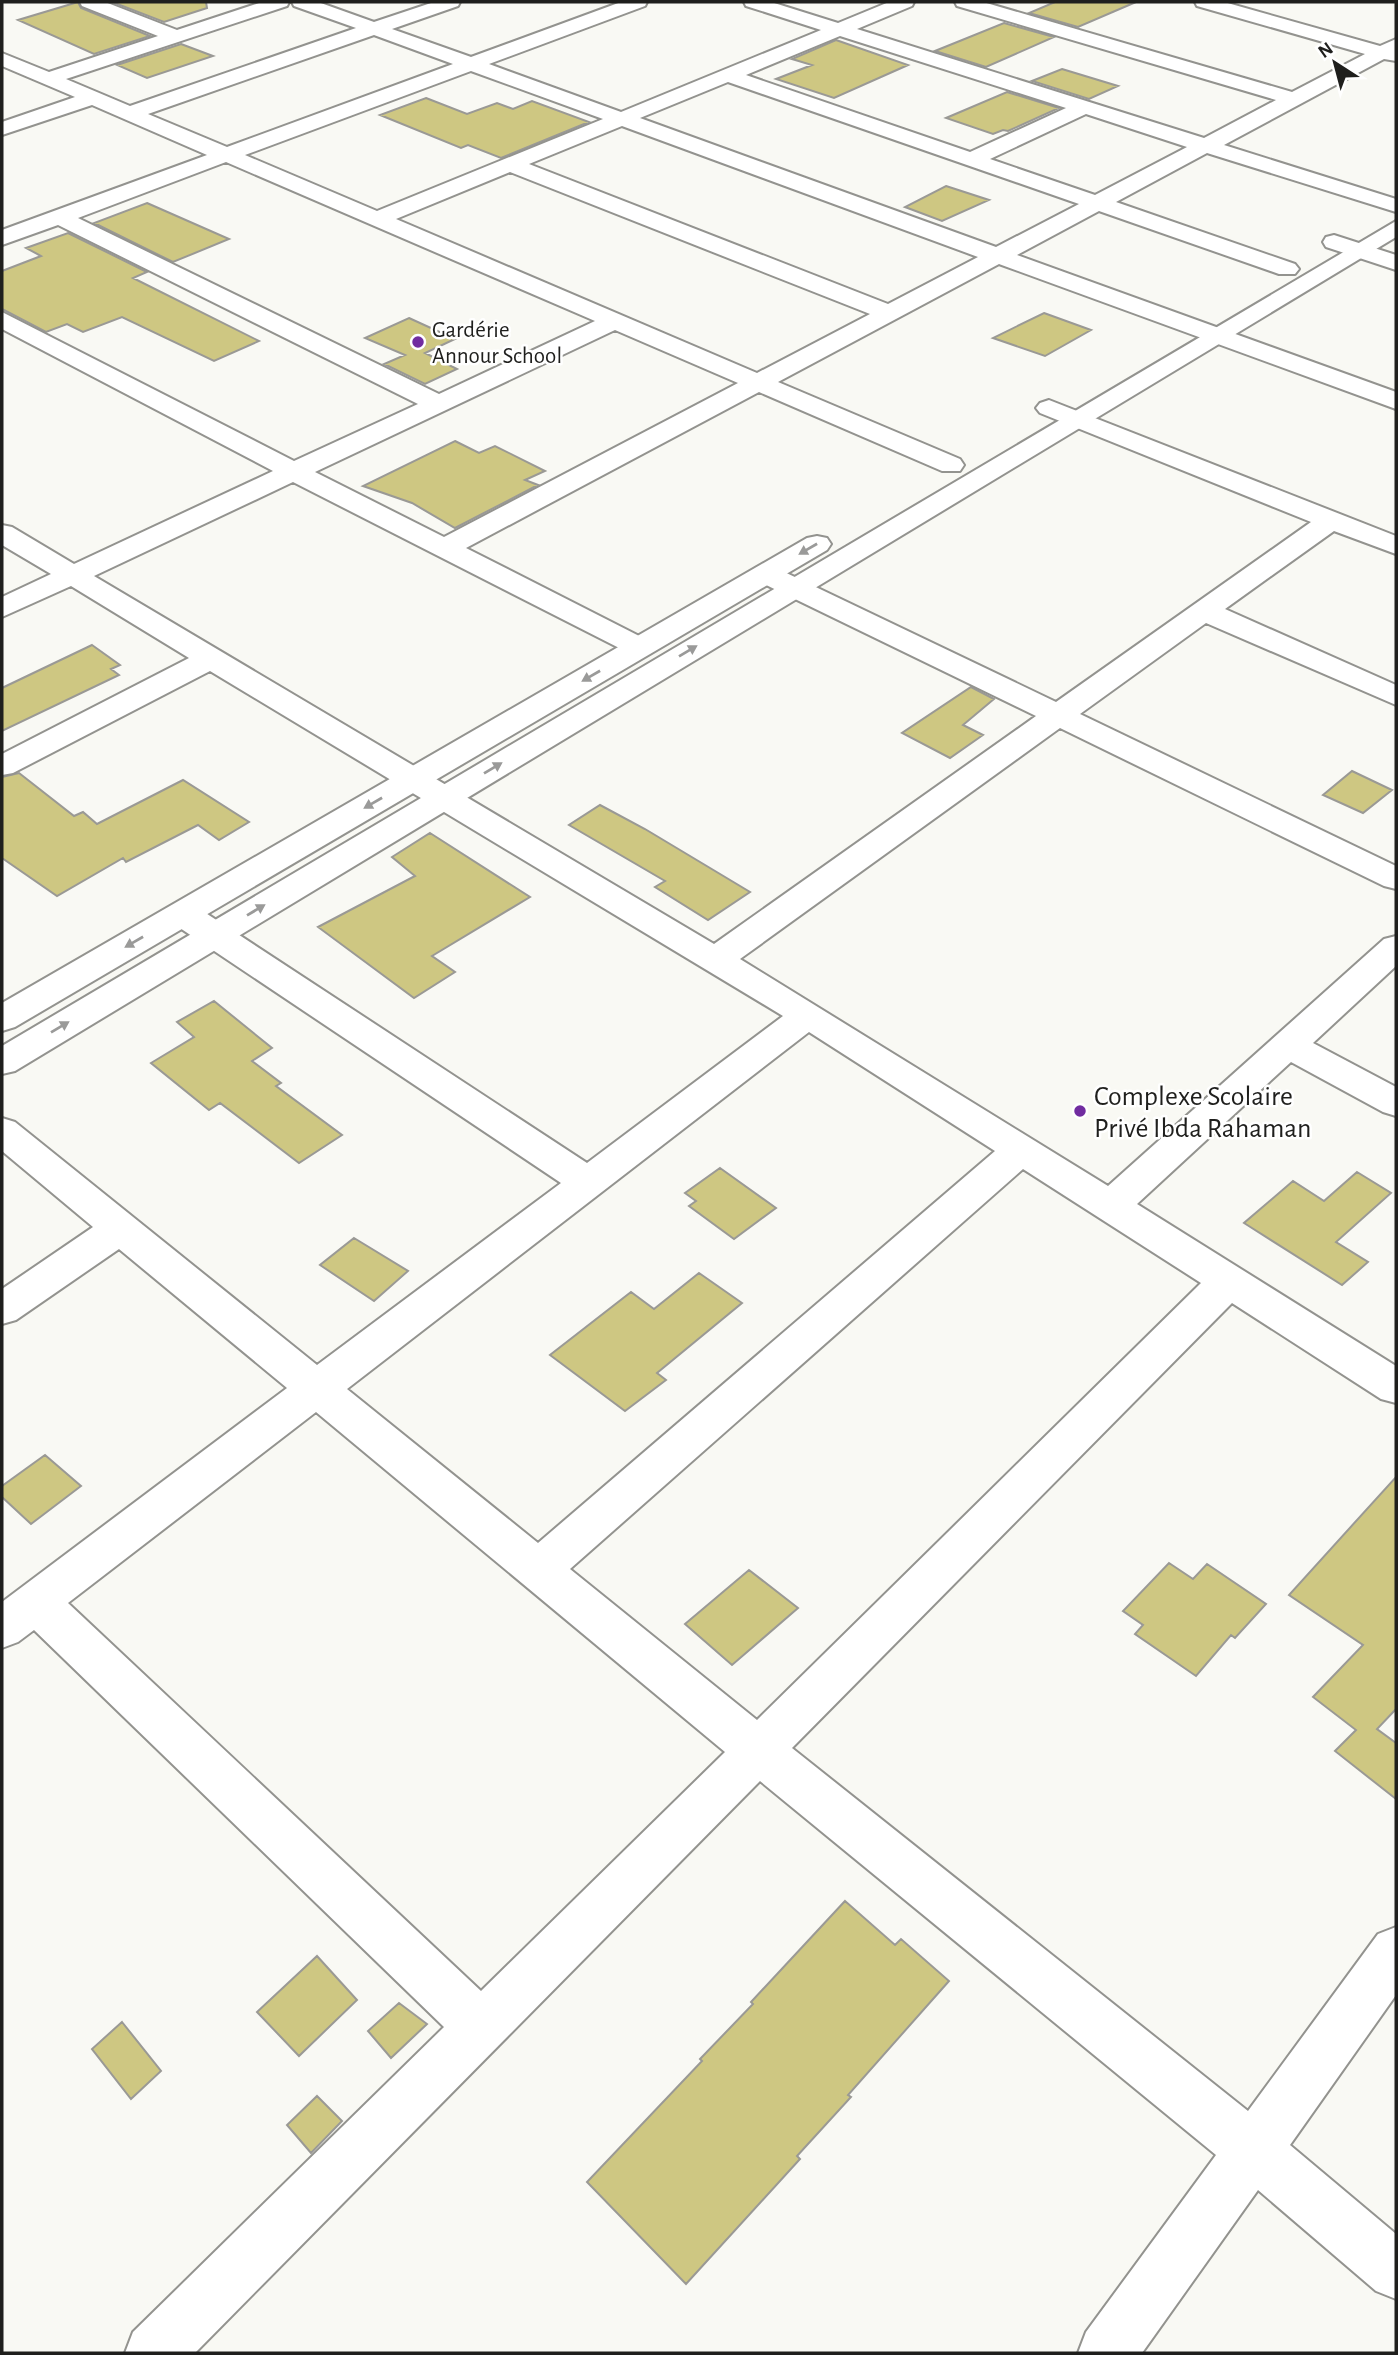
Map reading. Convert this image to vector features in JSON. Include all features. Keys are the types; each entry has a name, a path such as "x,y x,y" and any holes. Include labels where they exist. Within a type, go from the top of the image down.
{"street":[{"path":"89,2 176,36"},
{"path":"50,78 280,2"},
{"path":"301,2 1203,331 1395,398"},
{"path":"130,113 451,2"},
{"path":"2,238 638,2"},
{"path":"753,2 1207,145 1396,213"},
{"path":"375,220 905,2"},
{"path":"964,2 1294,99"},
{"path":"1203,2 1392,51"},
{"path":"1251,15 1280,2"},
{"path":"445,548 1294,99 1392,51"},
{"path":"2,59 951,465"},
{"path":"728,75 1287,269"},
{"path":"2,129 93,98"},
{"path":"969,159 1085,107"},
{"path":"509,164 890,313"},
{"path":"2,1020 1049,408 1203,331 1347,246 1396,213"},
{"path":"59,217 439,404"},
{"path":"2,1062 1077,419 1287,269 1347,246 1396,263"},
{"path":"2,319 639,648"},
{"path":"2,608 613,322"},
{"path":"1049,408 1396,546"},
{"path":"715,960 1331,520"},
{"path":"2,533 808,1015 1396,1387"},
{"path":"766,574 1396,879"},
{"path":"1204,611 1396,696"},
{"path":"2,766 210,659"},
{"path":"183,914 588,1182"},
{"path":"1110,1206 1396,947"},
{"path":"481,2026 19,1615 808,1015"},
{"path":"1288,1045 1396,1103"},
{"path":"2,1131 758,1750 1253,2150 1396,2271"},
{"path":"538,1570 1021,1150"},
{"path":"2,1309 121,1228"},
{"path":"154,2353 1228,1281"},
{"path":"1107,2353 1396,1952"}],"building":[{"path":"78,2 81,8 150,36 94,54 18,20"},
{"path":"112,2 206,2 207,8 164,22"},
{"path":"1055,2 1136,2 1078,27 1029,13"},
{"path":"1004,23 1054,37 986,67 935,51"},
{"path":"836,40 908,65 834,98 776,79 812,65 792,59"},
{"path":"181,44 213,56 147,78 117,65"},
{"path":"1062,69 1118,86 1089,99 1032,81"},
{"path":"1007,92 1059,108 1008,131 993,134 946,118"},
{"path":"426,98 467,114 497,103 513,109 532,101 589,122 501,158 468,145 461,148 380,115"},
{"path":"946,186 989,200 942,221 905,207"},
{"path":"147,203 229,239 173,262 94,223"},
{"path":"68,233 147,272 133,278 259,341 214,361 122,317 83,332 67,324 46,332 2,309 2,271 41,256 26,248"},
{"path":"1044,313 1091,330 1045,356 993,338"},
{"path":"409,318 455,339 425,353 457,369 425,384 384,364 405,355 365,338"},
{"path":"455,441 479,453 495,446 545,471 525,480 538,485 455,528 412,503 363,486"},
{"path":"92,645 120,665 111,669 119,675 2,731 2,688"},
{"path":"971,687 994,699 963,725 983,735 950,758 902,733"},
{"path":"1352,771 1392,790 1363,813 1323,795"},
{"path":"19,773 74,816 83,812 97,824 183,780 249,822 219,840 198,825 126,862 123,858 57,896 2,858 2,777"},
{"path":"600,805 750,892 708,920 655,887 665,881 569,825"},
{"path":"430,833 530,897 432,956 455,972 414,998 318,927 415,876 392,857"},
{"path":"214,1001 272,1048 252,1061 281,1083 276,1086 342,1135 299,1163 220,1103 209,1110 151,1063 194,1037 177,1022"},
{"path":"720,1168 776,1208 734,1239 689,1206 696,1201 685,1193"},
{"path":"1357,1172 1391,1193 1336,1242 1368,1262 1342,1285 1244,1223 1293,1181 1324,1201"},
{"path":"354,1238 408,1271 374,1301 320,1265"},
{"path":"699,1273 742,1303 657,1373 666,1380 625,1411 550,1355 631,1292 654,1309"},
{"path":"45,1455 81,1486 31,1524 2,1497 2,1486"},
{"path":"1396,1477 1396,1709 1377,1729 1396,1743 1396,1799 1335,1751 1356,1730 1313,1697 1363,1645 1289,1595"},
{"path":"1169,1563 1193,1579 1207,1564 1266,1604 1235,1638 1231,1635 1196,1676 1135,1634 1143,1625 1123,1611"},
{"path":"749,1570 798,1608 732,1665 685,1624"},
{"path":"845,1901 895,1945 901,1939 949,1981 848,2095 851,2097 797,2156 800,2159 686,2284 587,2182 702,2061 700,2059"},
{"path":"317,1956 357,2000 299,2056 257,2012"},
{"path":"399,2003 427,2024 391,2058 368,2031"},
{"path":"122,2022 161,2071 131,2099 92,2049"},
{"path":"317,2096 342,2121 311,2153 287,2125"}],"place":[{"name":"Gardérie Annour School","path":"418,342"},
{"name":"Complexe Scolaire Privé Ibda Rahaman","path":"1080,1111"}]}
